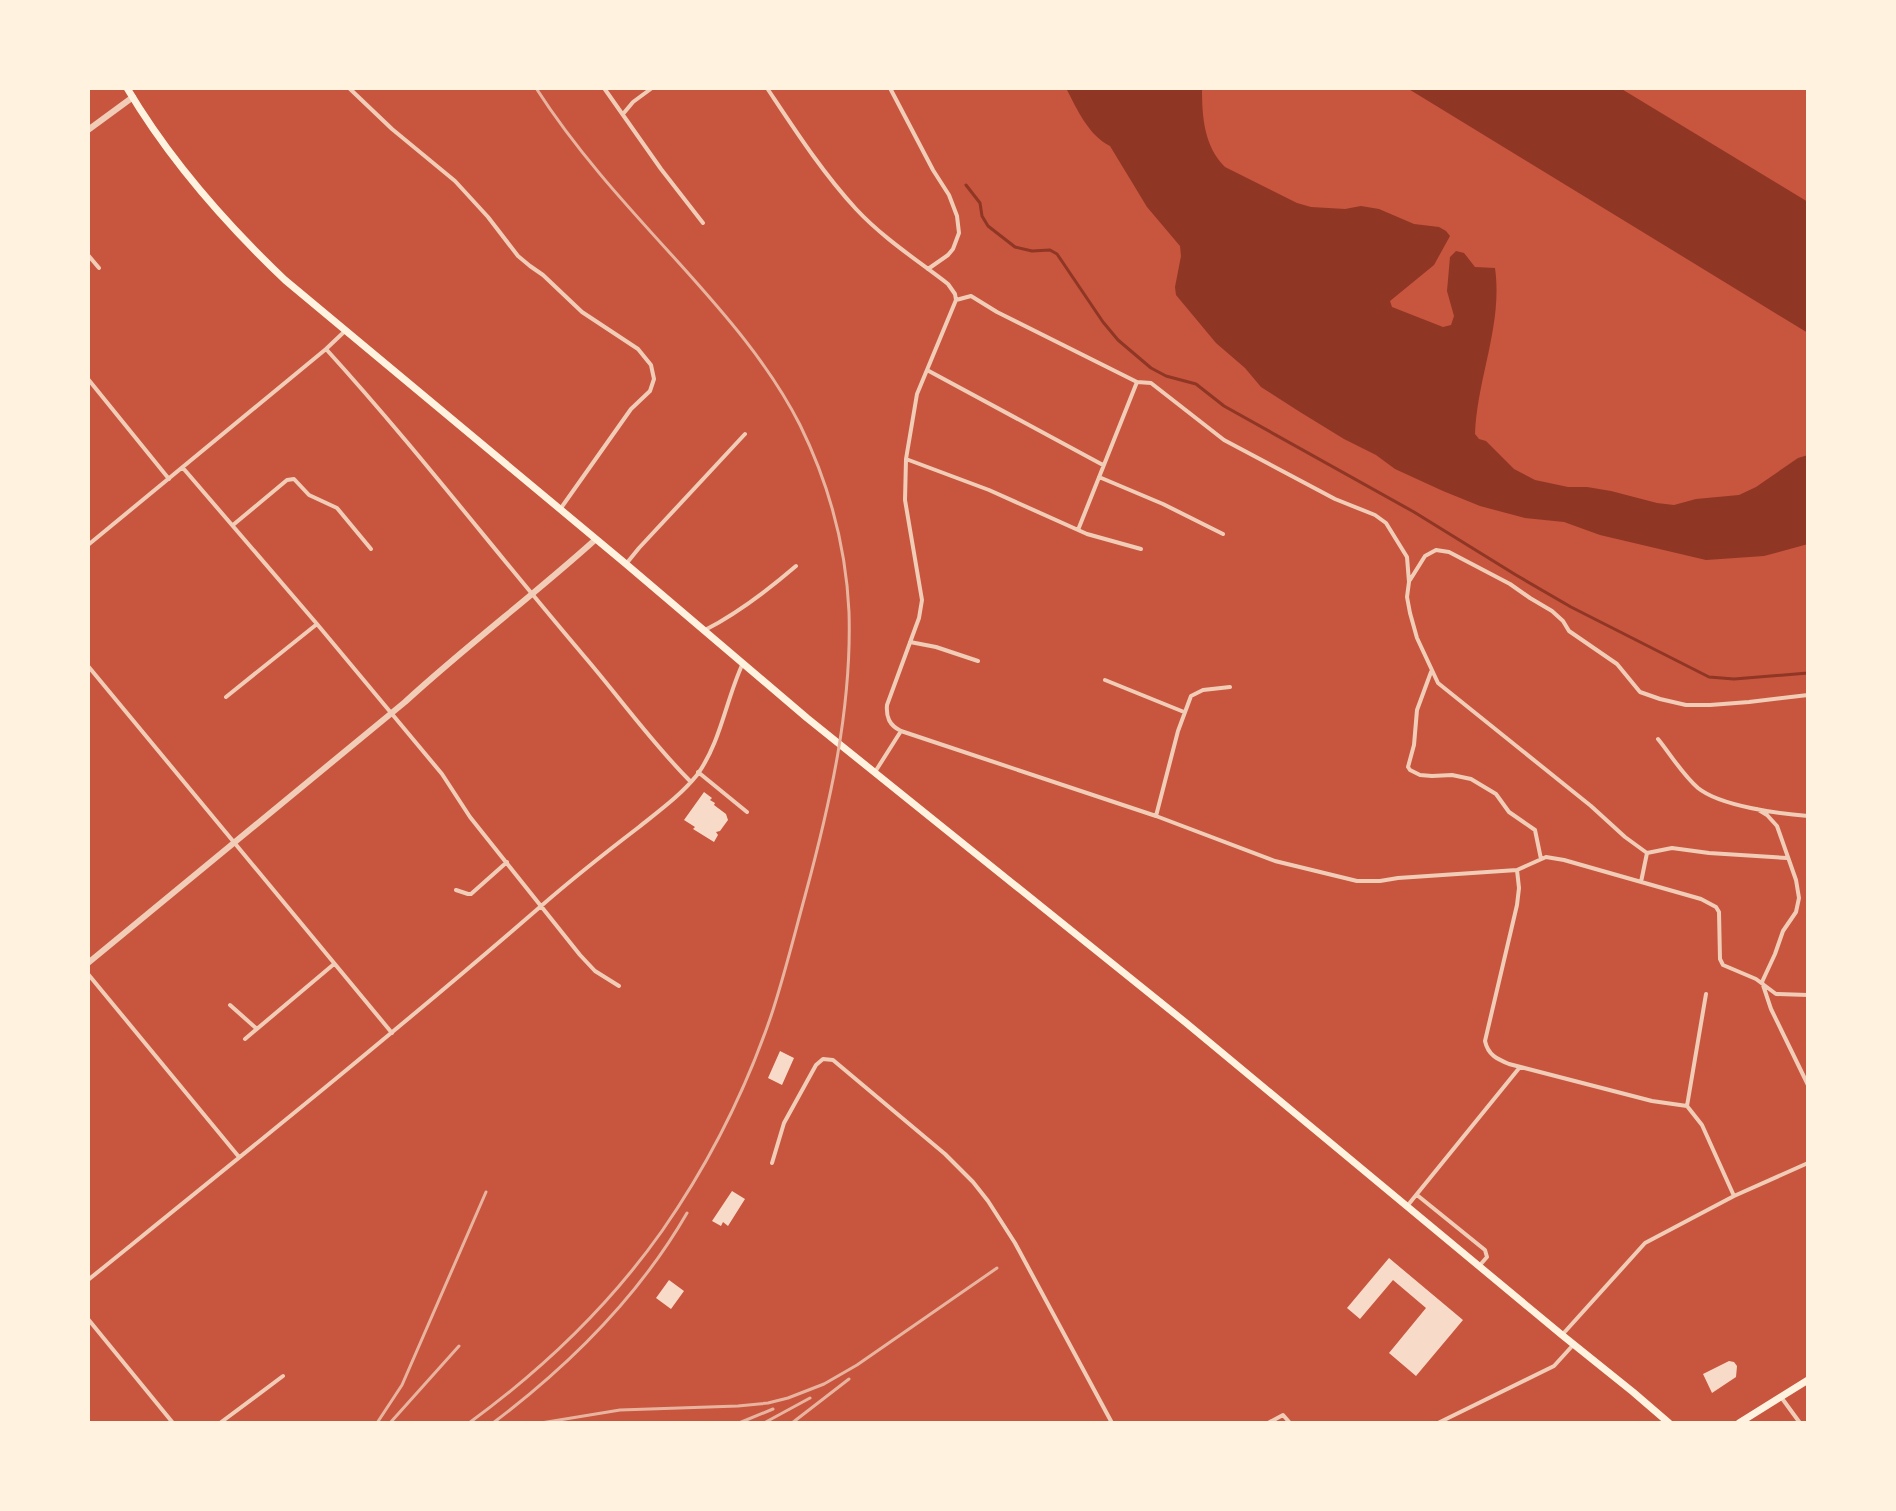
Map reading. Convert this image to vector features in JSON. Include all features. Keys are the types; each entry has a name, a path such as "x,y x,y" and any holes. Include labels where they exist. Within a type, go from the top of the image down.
{"main road":[{"path":"127,88 193,181 242,238 285,280 807,718 1185,1022 1669,1423"},
{"path":"1739,1423 1808,1380"}],"street":[{"path":"349,88 392,129 455,181 518,256 582,312 638,349 651,365 654,379 650,391 635,404 560,510"},
{"path":"604,88 703,223"},
{"path":"623,114 652,88"},
{"path":"767,88 808,149 857,210 881,233 948,284 955,294 956,300 917,394 906,459 905,500 923,595 919,618 889,698 886,716 889,721 901,731 1156,816 1275,861 1357,881 1517,870 1546,857 1701,899 1719,912 1723,965 1762,982 1776,994 1808,995"},
{"path":"890,88 949,195 957,216 959,233 953,249 928,269"},
{"path":"88,130 133,97"},
{"path":"88,255 99,268"},
{"path":"956,300 971,296 1137,382 1151,383 1224,440 1386,523 1407,557 1407,597 1417,638 1438,683 1647,853 1672,848 1787,858"},
{"path":"88,545 345,331"},
{"path":"326,349 690,781"},
{"path":"927,370 1103,465"},
{"path":"88,379 169,479"},
{"path":"1078,530 1137,382"},
{"path":"626,564 745,434"},
{"path":"906,459 989,490 1078,530 1141,549"},
{"path":"183,468 442,774 470,817 588,965 619,986"},
{"path":"1099,477 1223,534"},
{"path":"233,525 287,480 294,479 309,495 337,508 371,549"},
{"path":"88,963 392,713 596,539"},
{"path":"1409,582 1425,556 1436,550 1449,552 1510,584 1552,611 1569,631 1617,664 1640,692 1660,699 1686,705 1710,705 1808,695"},
{"path":"705,630 752,601 796,566"},
{"path":"226,697 317,624"},
{"path":"910,642 978,661"},
{"path":"88,1280 392,1033 690,781 713,743 743,663"},
{"path":"88,666 392,1033"},
{"path":"1432,669 1418,704 1414,745 1408,767 1415,773 1429,776 1466,777 1496,794 1509,812 1535,830 1541,859"},
{"path":"1105,680 1185,712"},
{"path":"1156,816 1191,696 1197,692 1230,687"},
{"path":"875,772 901,731"},
{"path":"1658,739 1679,768 1701,790 1717,798 1757,809 1808,816"},
{"path":"698,772 747,812"},
{"path":"1757,809 1777,826 1796,880 1798,904 1762,982 1771,1009 1808,1085"},
{"path":"1641,882 1647,853"},
{"path":"456,890 471,894 507,862"},
{"path":"1517,870 1517,905 1485,1041 1489,1052 1495,1058 1520,1067 1652,1101 1687,1106 1702,1125 1734,1196"},
{"path":"245,1039 334,964"},
{"path":"88,974 239,1157"},
{"path":"1687,1106 1706,994"},
{"path":"230,1005 257,1029"},
{"path":"772,1163 782,1129 816,1065 823,1059 833,1060 945,1154 988,1201 1015,1243 1112,1423"},
{"path":"1407,1207 1520,1067"},
{"path":"1562,1335 1645,1243 1734,1196 1808,1163"},
{"path":"1417,1195 1485,1250 1487,1257 1479,1266"},
{"path":"88,1319 173,1423"},
{"path":"1438,1423 1554,1366 1574,1344"},
{"path":"220,1423 283,1376"},
{"path":"1781,1397 1800,1423"},
{"path":"1268,1423 1283,1415 1290,1423"}],"shaded area":[{"path":"1066,88 1202,88 1208,140 1225,167 1297,203 1311,207 1345,209 1361,206 1379,209 1414,224 1439,227 1446,231 1450,236 1434,265 1390,301 1392,307 1443,327 1451,325 1454,316 1447,291 1450,257 1456,251 1464,253 1475,267 1495,268 1496,310 1475,434 1514,469 1535,480 1611,491 1674,505 1696,499 1739,495 1798,458 1808,455 1808,544 1764,556 1706,560 1600,535 1564,522 1525,518 1480,506 1395,469 1300,412 1261,387 1216,343 1176,295 1180,246 1147,207 1110,146 1089,128"},
{"path":"1407,88 1620,88 1808,202 1808,333"}],"building":[{"path":"704,792 728,820 716,832 718,835 714,842 684,820"},
{"path":"780,1051 794,1058 782,1085 768,1078"},
{"path":"732,1191 745,1199 728,1226 723,1222 721,1226 712,1221"},
{"path":"1389,1258 1463,1320 1416,1376 1389,1353 1426,1308 1393,1280 1360,1319 1347,1308"},
{"path":"669,1280 684,1291 671,1309 656,1298"},
{"path":"1729,1361 1737,1366 1736,1377 1712,1393 1703,1374"}],"waterway":[{"path":"966,185 980,203 988,226 1015,247 1032,251 1050,250 1057,254 1103,322 1118,340 1151,368 1166,376 1196,384 1224,406 1414,512 1571,607 1709,677 1734,679 1808,673"}],"railway":[{"path":"469,1423 549,1358 620,1285 679,1206 724,1127 771,1016 814,861 838,756 849,648 847,587 840,539 819,470 788,403 745,340 604,178 536,88"},
{"path":"377,1423 402,1385 486,1192"},
{"path":"493,1423 549,1377 601,1327 647,1273 687,1213"},
{"path":"541,1423 620,1410 738,1406 788,1398 824,1384 857,1365 997,1268"},
{"path":"390,1423 459,1346"},
{"path":"792,1423 849,1379"},
{"path":"764,1423 810,1398"},
{"path":"739,1423 773,1409"}]}
